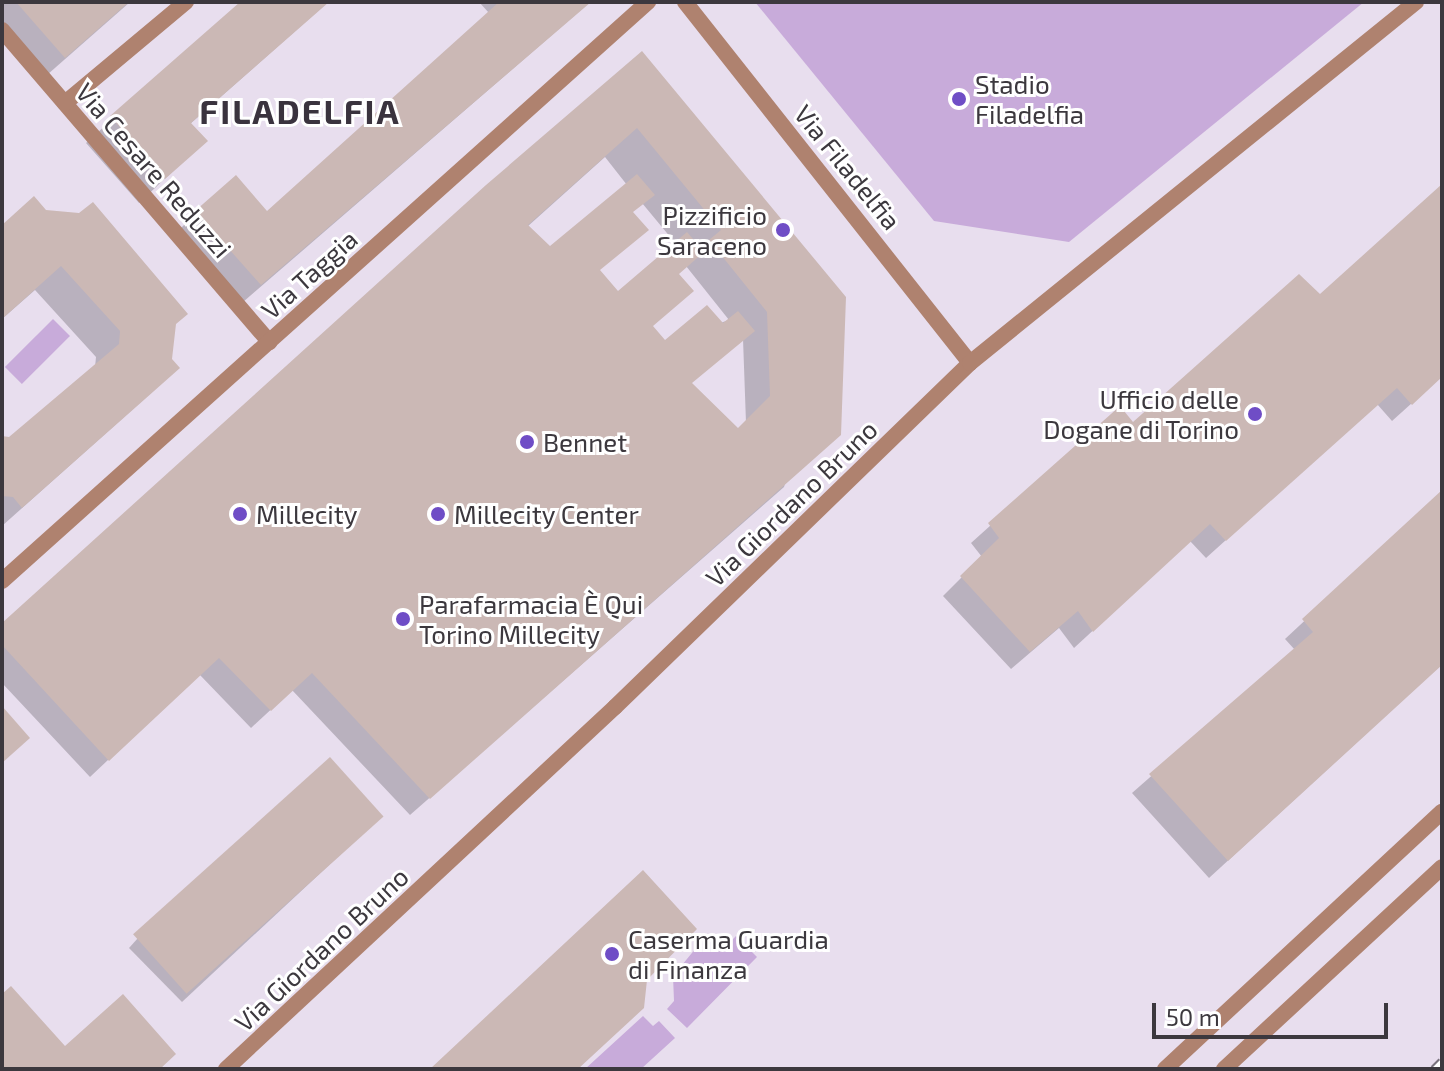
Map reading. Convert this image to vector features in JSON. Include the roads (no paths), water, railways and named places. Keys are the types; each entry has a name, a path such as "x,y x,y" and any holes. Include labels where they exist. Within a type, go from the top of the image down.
{"street":[{"path":"65,103 186,2"},
{"name":"Via Taggia","path":"2,581 648,2"},
{"name":"Via Filadelfia","path":"685,2 970,363"},
{"name":"Via Giordano Bruno","path":"226,1069 615,707 970,363 1416,2"},
{"name":"Via Cesare Reduzzi","path":"2,30 269,342"},
{"path":"1165,1069 1442,812"},
{"path":"1224,1069 1442,867"}],"railway":[{"path":"1434,1069 1442,1061"}],"place":[{"name":"Stadio Filadelfia","path":"959,99"},
{"name":"Pizzificio Saraceno","path":"783,230"},
{"name":"Ufficio delle Dogane di Torino","path":"1255,414"},
{"name":"Bennet","path":"527,442"},
{"name":"Millecity","path":"240,514"},
{"name":"Millecity Center","path":"438,514"},
{"name":"Parafarmacia È Qui Torino Millecity","path":"403,619"},
{"name":"Caserma Guardia di Finanza","path":"612,954"}],"district":[{"name":"FILADELFIA","path":"300,111"}]}
